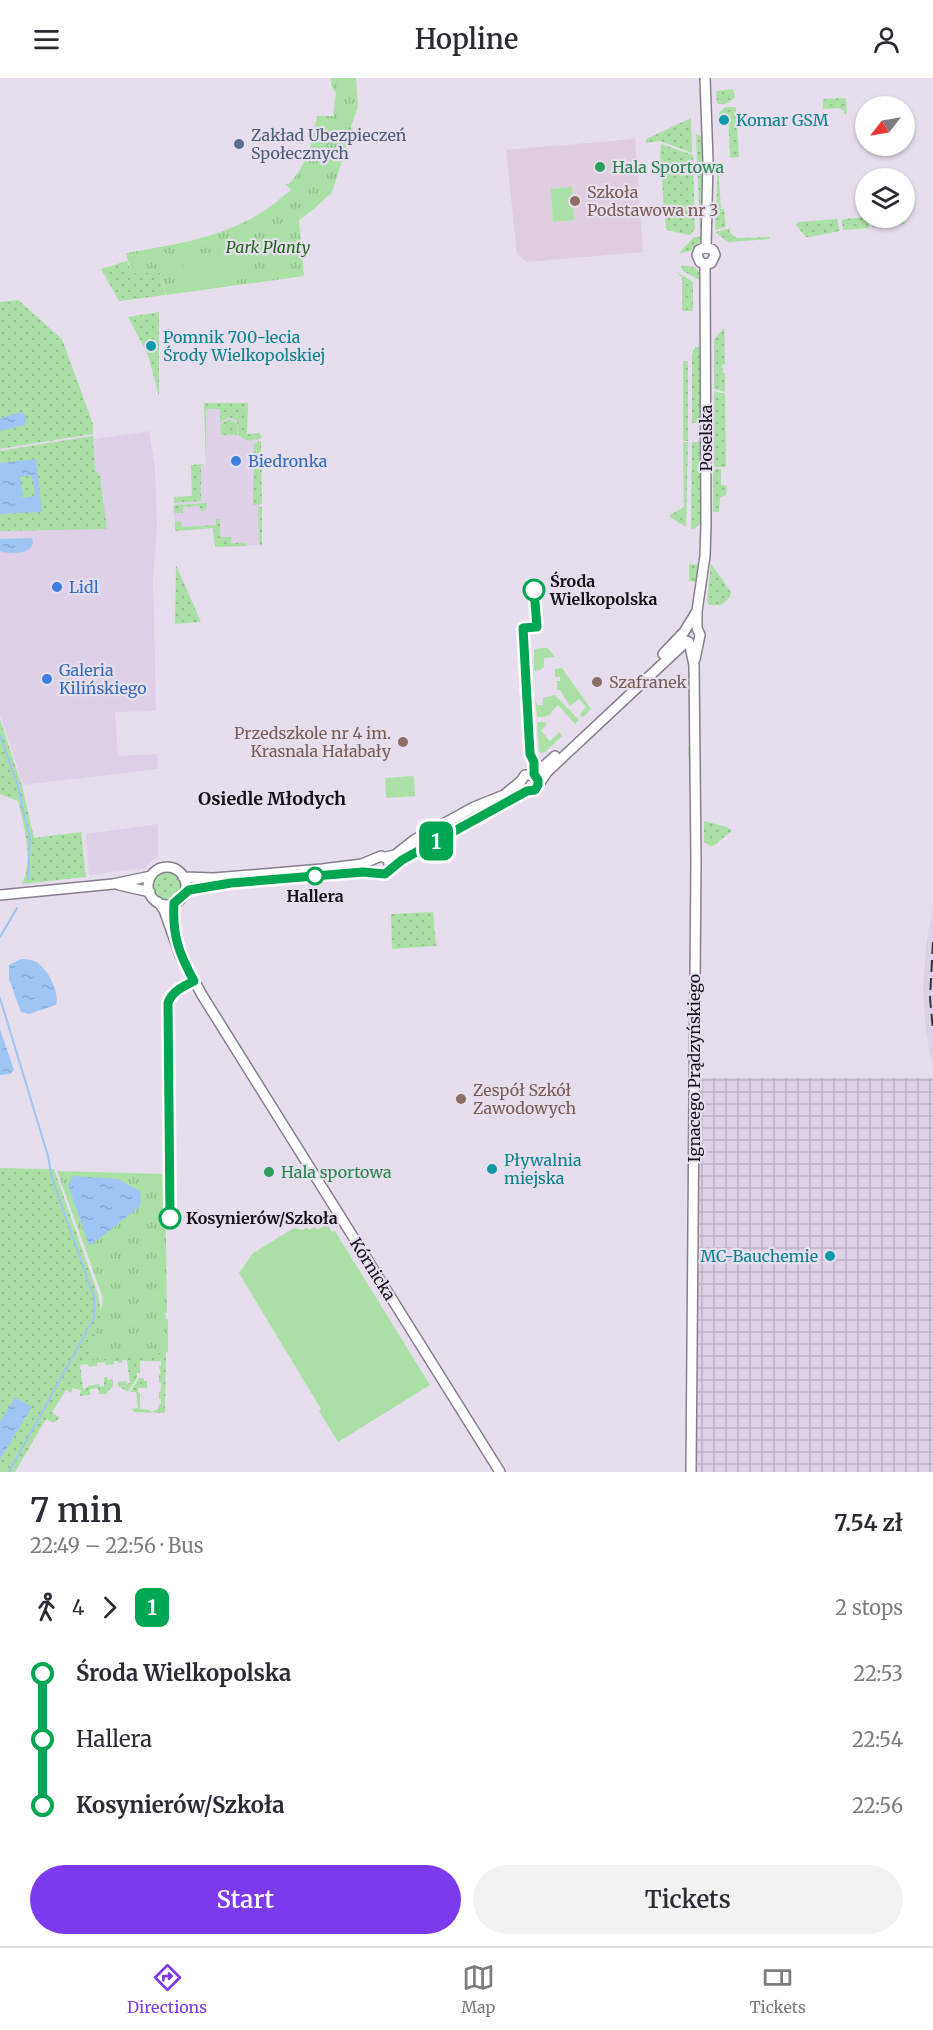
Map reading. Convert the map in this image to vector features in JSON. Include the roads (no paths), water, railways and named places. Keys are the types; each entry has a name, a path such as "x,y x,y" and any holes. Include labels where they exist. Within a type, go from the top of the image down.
{"street":[{"name":"Poselska","path":"689,634 697,611 705,556 706,524 705,264 700,262 697,255 701,248 706,247 708,161 705,78"},
{"name":"Ignacego Prądzyńskiego","path":"689,634 694,642 699,639 694,665"},
{"name":"Ignacego Prądzyńskiego","path":"689,634 694,665 696,860 691,1472"},
{"path":"536,778 556,763 670,655 689,634"},
{"path":"184,893 186,885 178,871 168,867 156,871 151,876 150,892 158,902 166,904 174,903 184,893 193,889 231,883 363,872 385,874 396,863 527,791 535,790 536,778 689,634"},
{"path":"670,655 683,656 694,665"},
{"path":"183,877 214,878 322,869 362,864 378,856 395,855 414,840 474,807 504,795 525,775 536,778"},
{"path":"521,781 522,787 527,791"},
{"path":"386,857 390,868"},
{"path":"373,860 372,867 376,873"},
{"path":"0,895 113,884 151,876"},
{"path":"113,884 150,892"},
{"name":"Kórnicka","path":"158,902 164,910 168,926 184,963 202,995 500,1472"},
{"name":"Kórnicka","path":"174,903 175,940"}],"water":[{"path":"21,412 26,416 25,425 0,431 0,418"},
{"path":"36,459 42,512 0,514 0,463","holes":["32,475 35,496 23,498 20,477"]},
{"path":"32,538 33,543 27,550 17,553 0,551 0,539"},
{"path":"21,959 36,962 47,973 55,989 56,1005 29,1014 21,1012 9,979 9,965"},
{"path":"0,1029 14,1070 10,1074 0,1075"},
{"path":"73,1176 118,1179 141,1192 140,1206 89,1245 68,1185"},
{"path":"15,1397 32,1407 0,1459 0,1422"}],"waterway":[{"path":"0,735 17,783 30,839 28,879"},
{"path":"0,937 17,908"},
{"path":"0,998 48,1156 52,1178 94,1297 94,1318 9,1472"}],"railway":[{"path":"933,942 930,998 933,1030"}],"place":[{"name":"Komar GSM","path":"724,120"},
{"name":"Zakład Ubezpieczeń Społecznych","path":"239,144"},
{"name":"Hala Sportowa","path":"600,167"},
{"name":"Szkoła Podstawowa nr 3","path":"575,201"},
{"name":"Pomnik 700-lecia Środy Wielkopolskiej","path":"151,346"},
{"name":"Biedronka","path":"236,461"},
{"name":"Lidl","path":"57,587"},
{"name":"Środa Wielkopolska","path":"534,590"},
{"name":"Galeria Kilińskiego","path":"47,679"},
{"name":"Szafranek","path":"597,682"},
{"name":"Przedszkole nr 4 im. Krasnala Hałabały","path":"403,742"},
{"name":"Hallera","path":"315,876"},
{"name":"Zespół Szkół Zawodowych","path":"461,1099"},
{"name":"Pływalnia miejska","path":"492,1169"},
{"name":"Hala sportowa","path":"269,1172"},
{"name":"Kosynierów/Szkoła","path":"170,1218"},
{"name":"MC-Bauchemie","path":"830,1256"}],"district":[{"name":"Osiedle Młodych","path":"272,799"}],"park label":[{"name":"Park Planty","path":"268,247"}]}
